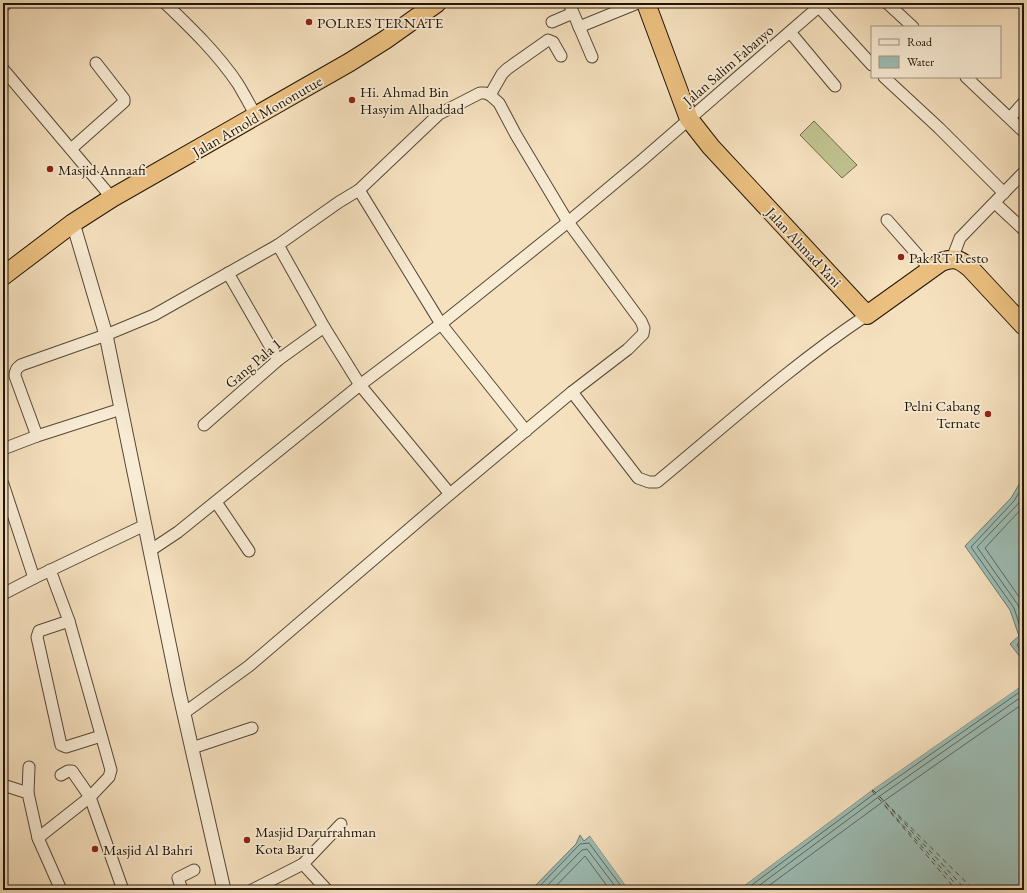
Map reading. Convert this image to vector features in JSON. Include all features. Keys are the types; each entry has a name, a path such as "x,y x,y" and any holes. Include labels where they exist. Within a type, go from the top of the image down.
{"highway":[{"name":"Jalan Ahmad Yani","path":"646,3 689,119 711,147 867,315"},
{"name":"Jalan Arnold Mononutue","path":"3,276 73,223 112,198 350,62 385,40 429,5"},
{"path":"867,315 941,262 952,258 961,261 970,268 1024,326"}],"street":[{"path":"3,7 7,3"},
{"path":"165,3 198,36 219,60 237,84 256,116"},
{"path":"580,28 638,3"},
{"path":"887,3 912,26"},
{"path":"821,5 871,64"},
{"name":"Jalan Salim Fabanyo","path":"151,550 178,532 360,385 441,324 568,222 641,161 821,5"},
{"path":"552,22 571,8 592,57"},
{"path":"790,32 835,86"},
{"path":"490,95 502,74 507,69 548,40 553,42 561,56"},
{"path":"71,149 124,102 124,99 96,63"},
{"path":"3,69 112,198"},
{"path":"885,78 939,128 1004,193"},
{"path":"967,78 1024,132"},
{"path":"37,436 15,376 16,369 22,365 106,335 154,315 278,245 339,202 360,190 439,114 480,93 490,95 499,103 568,222 641,321 644,328 643,334 628,349 572,392 450,494 249,666 184,713"},
{"path":"1010,118 1024,102"},
{"path":"952,258 960,238 1024,172"},
{"path":"360,190 441,324 526,431"},
{"path":"995,203 1024,230"},
{"path":"887,220 931,270"},
{"path":"73,223 106,335 184,713 224,890"},
{"path":"278,245 324,327 360,385 450,494"},
{"path":"228,273 278,360"},
{"path":"572,392 638,478 649,482 658,482 745,408 833,338 867,315"},
{"name":"Gang Pala 1","path":"204,425 278,360 324,327"},
{"path":"3,449 37,436 121,409"},
{"path":"3,484 34,578"},
{"path":"216,502 249,550"},
{"path":"3,594 145,525"},
{"path":"38,838 90,797 110,777 111,774 102,736 69,621 50,570"},
{"path":"69,621 39,631 37,637 61,745 66,747 102,736"},
{"path":"192,748 252,728"},
{"path":"29,767 28,793 38,838 61,890"},
{"path":"61,774 72,771 90,797 123,890"},
{"path":"3,785 28,793"},
{"path":"252,890 303,864 341,824"},
{"path":"303,864 327,890"},
{"path":"182,890 178,878 194,870"}],"green space":[{"path":"814,121 857,165 842,178 800,135"}],"water":[{"path":"1024,476 1024,662 1010,644 1019,636 1010,610 965,546 1011,498"},
{"path":"1024,684 1024,890 738,890 872,790"},
{"path":"580,835 584,841 590,836 629,890 531,890 576,844"}],"pier":[{"path":"1024,682 1024,684 872,790 736,890 871,789"},
{"path":"592,835 631,890 629,890 590,836"}],"ferry route":[{"path":"872,790 974,890"},
{"path":"872,791 961,890"},
{"path":"880,797 966,890"},
{"path":"885,806 956,890"}],"place":[{"name":"POLRES TERNATE","path":"309,22"},
{"name":"Hi. Ahmad Bin Hasyim Alhaddad","path":"352,100"},
{"name":"Masjid Annaafi","path":"50,169"},
{"name":"Pak RT Resto","path":"901,257"},
{"name":"Pelni Cabang Ternate","path":"988,414"},
{"name":"Masjid Darurrahman Kota Baru","path":"247,840"},
{"name":"Masjid Al Bahri","path":"95,849"}]}
